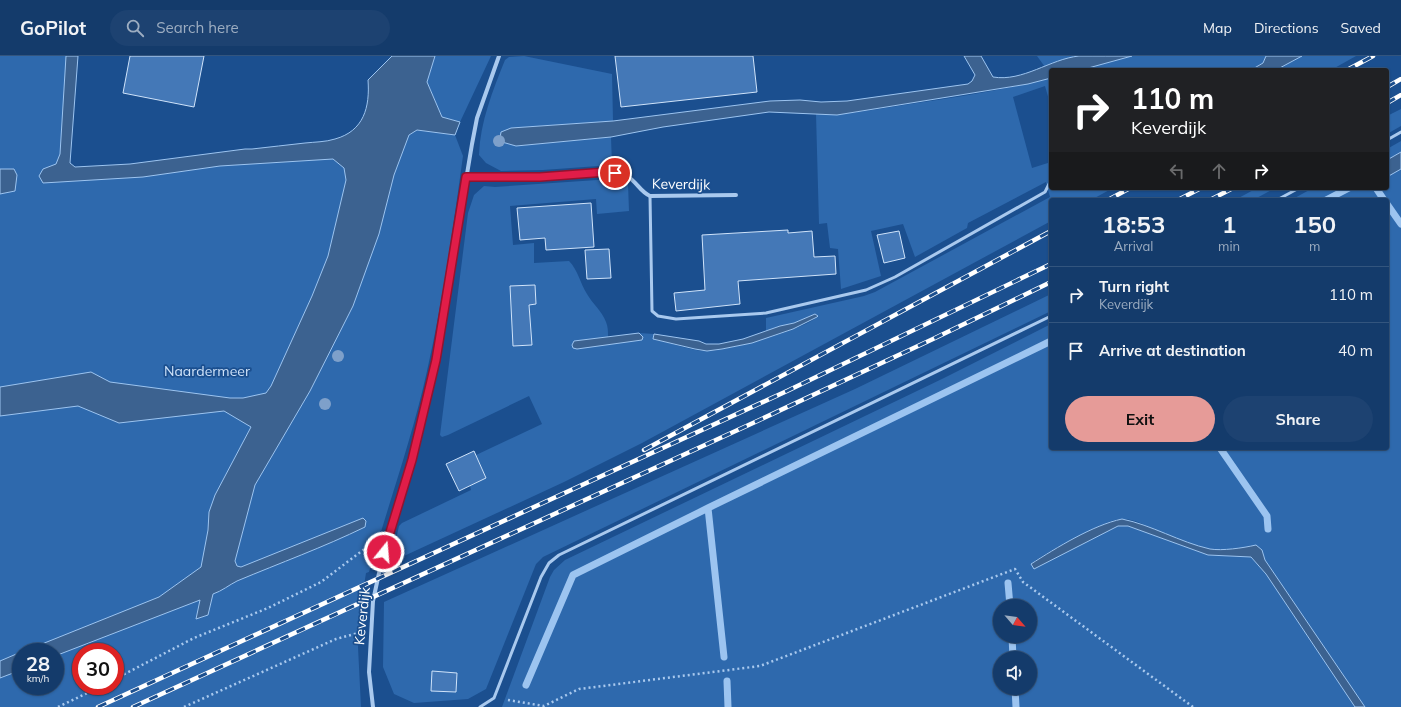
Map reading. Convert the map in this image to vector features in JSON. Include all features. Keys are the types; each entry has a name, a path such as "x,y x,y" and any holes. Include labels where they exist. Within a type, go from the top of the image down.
{"street":[{"name":"Keverdijk","path":"373,707 369,672 370,631 373,601 381,564 412,460 436,360 466,177 478,118 498,56"},
{"name":"Keverdijk","path":"466,177 540,177 606,172 624,174 635,181 643,193 650,196 736,195"}],"lane":[{"path":"1389,139 1401,132"},
{"path":"650,196 652,311 658,316 676,318 766,313 866,290 894,277 1045,192 1049,184"},
{"path":"1281,198 1295,190"},
{"path":"480,707 494,698 541,577 549,563 559,556 1049,317"}],"path":[{"path":"124,674 194,638 268,608 322,582 363,550"},
{"path":"494,698 544,706 579,689 760,666 1015,569 1023,582 1193,707"},
{"path":"184,707 336,639 370,631"},
{"path":"58,707 83,695"}],"green space":[{"name":"Naardermeer","path":"0,56 70,56 59,179 409,135 417,130 455,135 463,156 447,264 433,344 407,447 369,572 366,573 360,610 360,613 362,612 358,647 361,707 0,707"},
{"path":"435,56 491,56 460,122 442,117 427,82"},
{"path":"524,56 612,74 613,121 511,128 516,146 611,137 612,165 543,170 501,171 486,163 479,155 485,118 505,60 509,57"},
{"path":"1037,56 1079,56 1045,67"},
{"path":"1132,56 1266,56 1263,63 1254,68 1088,68"},
{"path":"1302,56 1356,56 1335,68 1280,68"},
{"path":"1049,78 1049,100 1045,86 1013,97 1032,168 1049,163 1049,190 1109,190 1095,198 1049,198 1049,222 642,443 564,482 391,562 399,526 402,523 471,490 470,486 486,478 476,455 542,424 529,396 448,435 442,437 440,435 468,213 474,195 484,186 495,187 612,179 620,180 628,184 629,211 597,214 596,199 510,206 513,245 534,243 534,263 569,261 575,268 587,294 600,311 607,324 608,337 574,341 643,337 639,333 654,334 653,338 656,340 695,350 717,350 766,338 799,327 818,316 815,314 794,323 766,331 766,318 864,296 875,292 1050,197 1046,182 968,223 967,228 915,257 903,224 871,231 881,276 841,289 838,249 830,248 827,223 819,224 816,114 840,114 875,110 1016,86"},
{"path":"1401,109 1401,126 1389,133 1389,115"},
{"path":"1401,141 1401,152 1389,159 1389,148"},
{"path":"1401,166 1401,707 1365,707 1265,560 1262,550 1256,545 1216,550 1184,541 1135,521 1121,519 1102,525 1061,545 1031,564 1034,568 1118,526 1128,526 1208,555 1251,557 1266,574 1355,707 502,707 550,577 554,570 565,560 944,378 1049,325 1049,450 1389,450 1389,198 1295,198 1309,190 1389,190 1389,175"},
{"path":"1253,190 1271,190 1257,198 1239,198"},
{"path":"1049,295 1049,312 543,557 536,564 486,689 468,699 414,703 394,694 383,667 384,602 855,389"}],"shaded area":[{"path":"66,56 78,56 70,163 75,167 130,164 335,139 353,130 359,124 363,117 368,99 368,80 392,56 435,56 427,82 442,117 460,122 455,135 417,130 409,135 394,175 379,234 353,306 310,391 255,485 235,561 237,566 241,567 363,518 366,521 365,527 237,581 213,594 208,615 196,619 200,600 89,643 72,643 72,649 64,653 64,643 44,643 159,597 201,567 208,530 209,512 215,495 251,427 224,411 119,423 78,406 0,416 0,387 91,372 110,382 230,398 243,398 266,393 271,386 312,296 328,256 346,180 344,168 333,159 220,166 143,177 43,183 39,176 43,169 56,164 60,154"},
{"path":"964,56 981,56 993,77 1004,78 1026,73 1058,61 1079,56 1132,56 1088,68 1049,68 1049,79 1028,84 837,115 769,112 663,127 611,137 516,146 502,142 500,138 501,132 511,128 613,121 770,101 847,101 968,84 972,81 975,75"},
{"path":"1266,56 1302,56 1280,68 1254,68 1263,63"},
{"path":"1401,152 1401,169 1389,176 1389,159"},
{"path":"0,169 14,169 17,175 15,191 0,194"},
{"path":"815,314 818,316 793,329 752,343 722,349 707,351 653,339 654,334 699,341 706,344 719,344 743,339 780,326 794,323"},
{"path":"639,333 643,337 642,340 577,349 573,348 572,345 574,341"},
{"path":"1122,519 1144,525 1187,542 1210,549 1233,549 1256,545 1262,550 1265,560 1365,707 1355,707 1266,574 1251,557 1208,555 1128,526 1118,526 1034,569 1031,564 1063,544 1099,526"},
{"path":"12,656 12,673 0,678 0,661"}],"building":[{"path":"130,56 204,56 194,107 123,93"},
{"path":"615,56 753,56 757,92 621,107"},
{"path":"591,203 594,247 546,250 545,238 520,240 517,208"},
{"path":"788,230 788,233 812,231 814,257 835,256 836,274 738,281 740,304 676,311 674,293 705,290 702,235"},
{"path":"899,231 905,258 884,263 877,235"},
{"path":"609,249 611,278 587,279 585,250"},
{"path":"535,285 536,304 529,305 532,345 513,346 510,286"},
{"path":"474,451 486,478 459,491 446,464"},
{"path":"432,671 457,673 456,692 431,691"}],"waterway":[{"path":"1330,198 1345,190"},
{"path":"1377,190 1383,198"},
{"path":"1389,207 1401,224"},
{"path":"708,508 1049,342"},
{"path":"1221,450 1267,516 1268,529"},
{"path":"526,685 573,575 708,508 724,657"},
{"path":"1008,583 1009,599"},
{"path":"1012,643 1013,651"},
{"path":"727,681 728,707"},
{"path":"1015,695 1016,707"}],"railway":[{"path":"1351,68 1373,56"},
{"path":"1389,86 1401,79"},
{"path":"1389,102 1401,95"},
{"path":"1112,198 1126,190"},
{"path":"1182,198 1197,190"},
{"path":"1214,198 1229,190"},
{"path":"644,450 1049,232"},
{"path":"98,707 787,391 1049,265"},
{"path":"133,707 753,423 1049,283"}],"route":[{"path":"384,552 424,415 436,360 466,177 540,177 606,172 615,173"}]}
